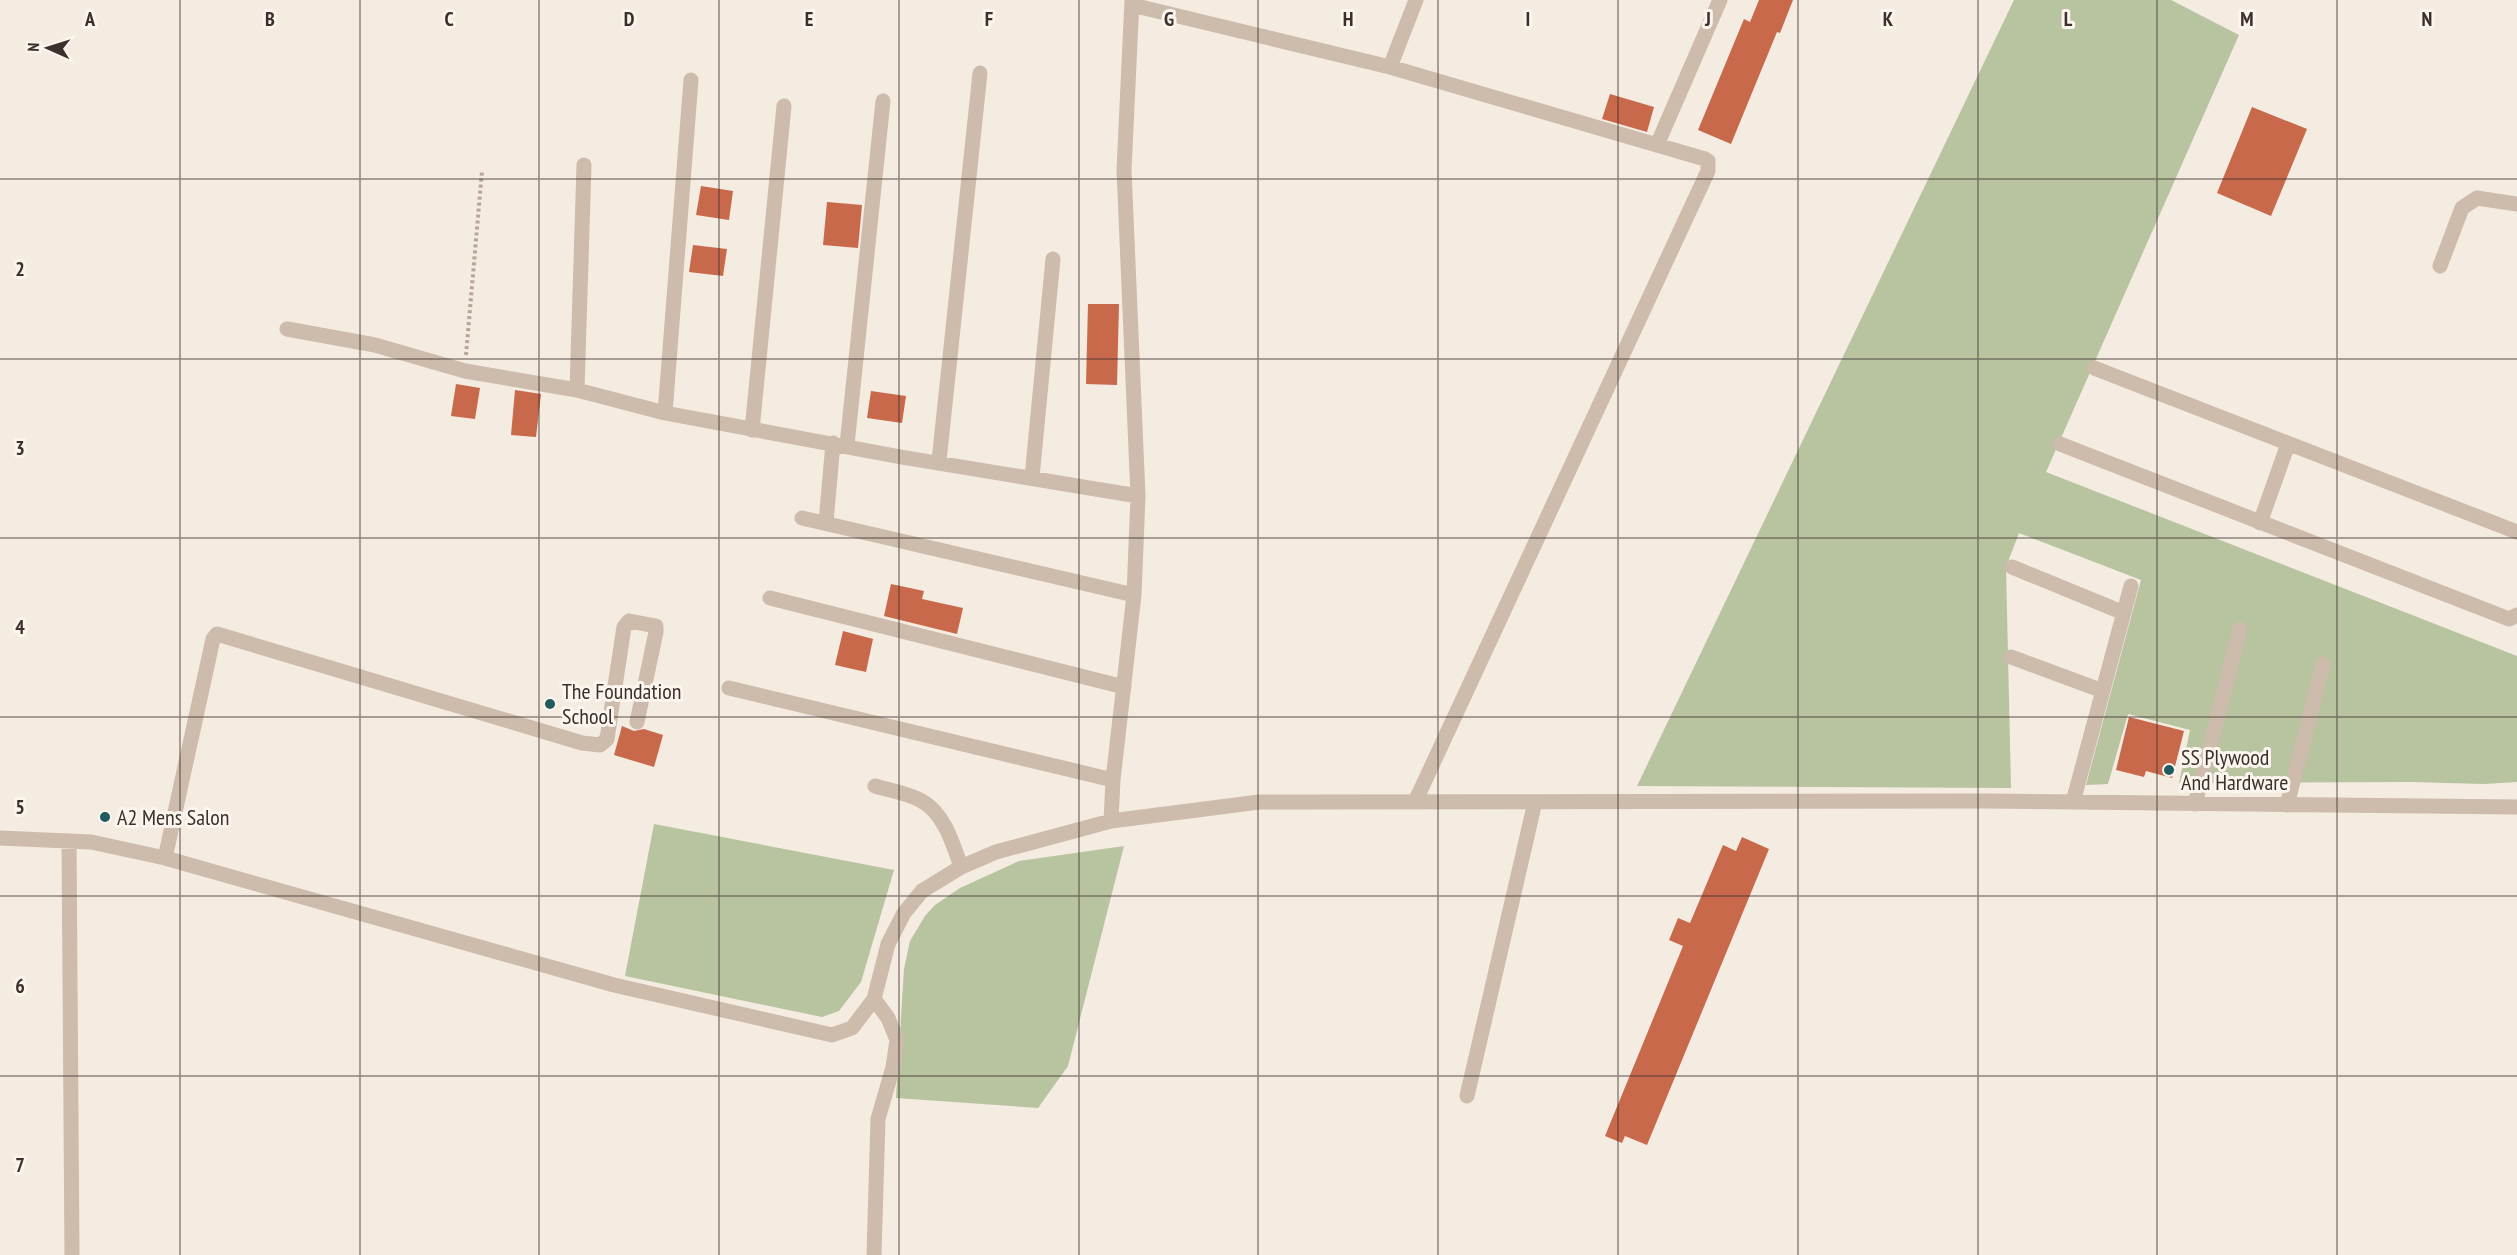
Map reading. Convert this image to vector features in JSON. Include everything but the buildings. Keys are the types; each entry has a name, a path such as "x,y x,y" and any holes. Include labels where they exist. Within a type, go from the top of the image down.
{"street":[{"path":"1390,67 1416,0"},
{"path":"1657,145 1720,0"},
{"path":"1111,821 1113,780 1134,595 1138,496 1124,170 1132,2 1390,67 1708,161 1708,171 1415,802"},
{"path":"939,461 980,73"},
{"path":"665,413 691,80"},
{"path":"826,522 840,444 884,101"},
{"path":"752,430 784,106"},
{"path":"577,390 584,165"},
{"path":"2440,266 2462,208 2477,198 2517,204"},
{"path":"1032,477 1053,259"},
{"path":"287,329 375,345 465,370 577,390 665,413 901,457 939,461 1138,496"},
{"path":"2094,368 2517,532"},
{"path":"2060,444 2509,619 2517,615"},
{"path":"2260,523 2288,444"},
{"path":"802,518 1134,595"},
{"path":"2012,567 2124,614"},
{"path":"2073,802 2132,586"},
{"path":"770,598 1124,687"},
{"path":"165,858 213,639 217,634 582,743 600,745 607,739 624,627 629,621 647,623 656,626 656,632 637,722"},
{"path":"2195,804 2240,629"},
{"path":"2011,657 2103,691"},
{"path":"2287,805 2323,664"},
{"path":"729,688 1113,780"},
{"path":"874,786 920,800 933,811 950,835 961,867"},
{"path":"0,838 91,842 165,858 614,985 832,1035 852,1028 874,999 888,944 904,913 922,891 961,867 996,852 1111,821 1259,802 2073,802 2517,807"},
{"path":"1467,1096 1535,802"},
{"path":"69,841 72,1255"},
{"path":"874,999 888,1018 897,1040 893,1066 878,1119 874,1255"}],"path":[{"path":"465,370 482,171"}],"green space":[{"path":"2014,0 2171,0 2239,35 2046,472 2517,656 2517,782 2484,784 2179,783 2190,730 2128,714 2108,784 2086,785 2141,580 2019,533 2006,567 2011,788 1637,786"},
{"path":"654,824 894,870 861,982 839,1011 822,1017 625,976"},
{"path":"1124,846 1068,1066 1038,1108 896,1098 904,969 910,941 925,916 935,905 960,888 1019,861"}],"place":[{"name":"The Foundation School","path":"550,704"},
{"name":"SS Plywood And Hardware","path":"2169,770"},
{"name":"A2 Mens Salon","path":"105,817"}]}
